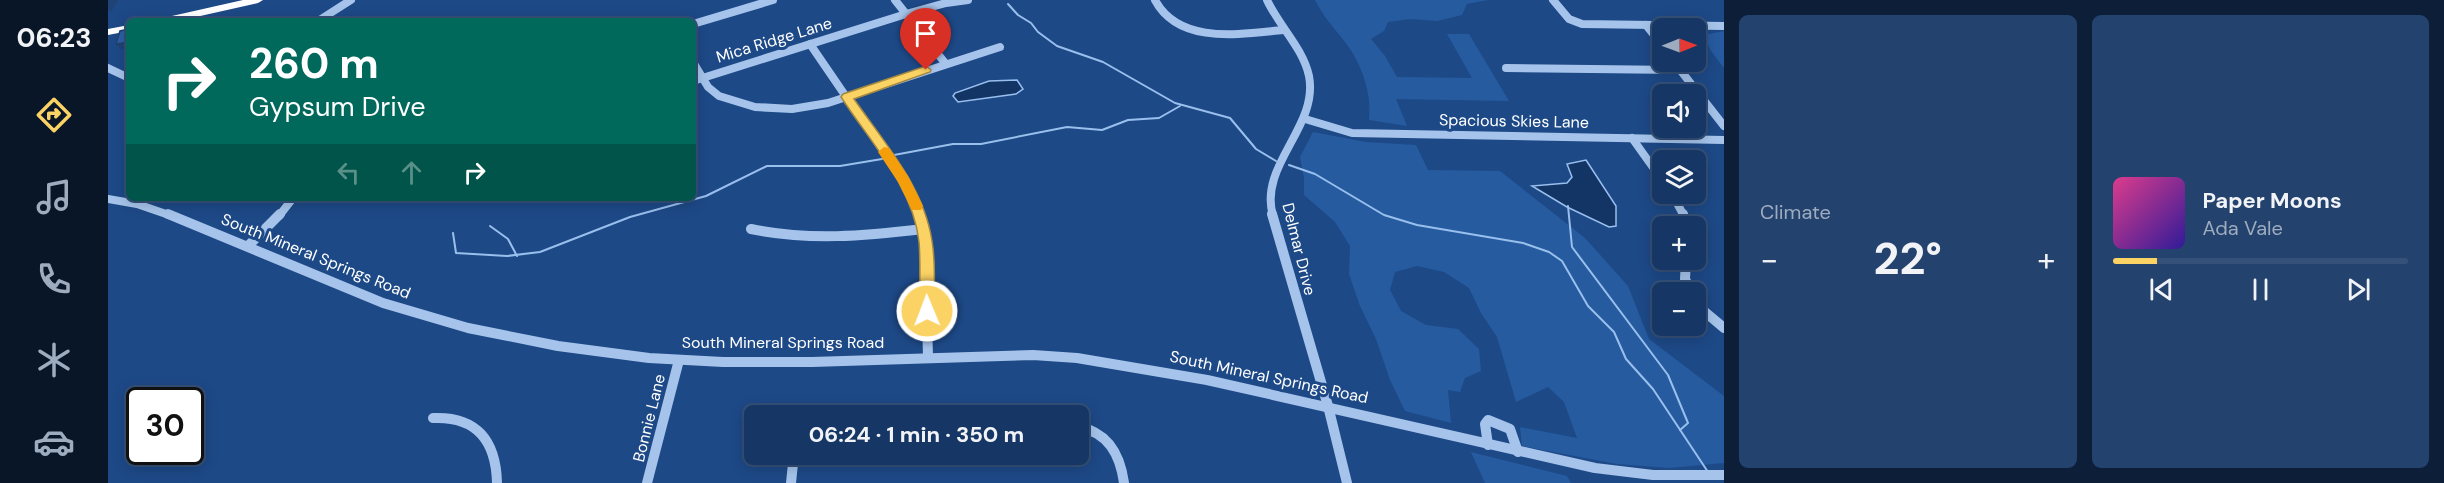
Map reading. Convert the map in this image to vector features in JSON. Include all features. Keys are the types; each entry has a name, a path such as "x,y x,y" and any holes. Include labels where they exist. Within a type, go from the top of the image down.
{"highway":[{"path":"177,18 258,0"},
{"path":"108,32 126,28"}],"street":[{"path":"323,18 351,0"},
{"path":"696,23 773,0"},
{"path":"895,0 945,63"},
{"name":"Mica Ridge Lane","path":"697,79 906,14 946,3 969,0"},
{"path":"1155,0 1162,14 1180,26 1196,32 1241,34 1283,30"},
{"name":"Delmar Drive","path":"1267,0 1275,18 1303,58 1311,93 1305,119 1274,179 1270,207 1328,406 1347,483"},
{"path":"1553,0 1565,16 1575,22 1724,26"},
{"path":"1646,25 1652,32"},
{"path":"810,44 903,180 917,207 923,229 928,357"},
{"path":"697,79 719,96 755,107 792,109 828,103 999,47"},
{"path":"108,68 126,77"},
{"path":"1506,68 1652,70"},
{"path":"1682,72 1724,126"},
{"name":"Spacious Skies Lane","path":"1305,119 1353,133 1724,140"},
{"path":"1632,138 1652,166"},
{"name":"South Mineral Springs Road","path":"108,199 155,209 369,297 446,322 545,344 679,360 749,361 1033,355 1095,360 1155,369 1328,406 1518,452 1595,468 1642,474 1724,475"},
{"path":"248,246 275,221 290,201"},
{"path":"751,229 784,235 823,236 923,229"},
{"path":"1706,313 1724,328"},
{"name":"Bonnie Lane","path":"647,483 679,360"},
{"path":"433,418 457,417 476,426 494,452 497,483"},
{"path":"1488,445 1485,424 1488,420 1509,425 1513,429 1518,452"},
{"path":"1089,430 1102,434 1116,450 1124,483"},
{"path":"791,483 793,465"}],"shaded area":[{"path":"1315,0 1488,0 1467,4 1462,15 1437,21 1410,19 1388,22 1384,31 1371,39 1385,56 1397,77 1472,78 1447,34 1469,34 1509,101 1396,99 1407,126 1369,120 1369,100 1361,69"},
{"path":"1724,31 1724,68 1711,51 1706,35"},
{"path":"1017,80 1023,89 1016,94 958,102 953,96 955,93 989,81"},
{"path":"1313,132 1366,142 1416,145 1428,170 1500,171 1585,238 1628,286 1649,339 1724,396 1724,463 1669,468 1617,464 1522,446 1520,427 1577,438 1564,402 1548,387 1516,402 1497,337 1481,313 1469,288 1444,272 1417,266 1395,272 1390,290 1401,311 1426,325 1458,329 1479,349 1481,371 1465,378 1460,392 1448,390 1451,423 1405,411 1390,380 1349,274 1350,246 1335,222 1304,195 1300,157"},
{"path":"1586,160 1616,206 1616,226 1609,227 1567,207 1532,186 1567,183 1572,177 1567,164"},
{"path":"1471,452 1567,476 1571,483 1485,483"}],"building":[{"path":"126,30 126,42 116,44 120,31"}],"waterway":[{"path":"1008,4 1018,15 1031,23 1038,32 1057,46 1103,62 1175,103 1230,118 1256,149 1276,161"},
{"path":"894,155 953,144 981,144 1067,127 1102,130 1128,120 1159,118 1180,106"},
{"path":"696,199 767,166 840,166 882,159"},
{"path":"1289,165 1315,174 1384,215 1417,225 1523,243 1549,252 1562,261 1588,306 1614,332 1626,359 1653,389 1680,430"},
{"path":"516,255 540,252 630,217 688,201"},
{"path":"1568,206 1572,247 1668,375 1688,423 1680,430"},
{"path":"490,226 508,239 516,255"},
{"path":"453,233 456,253 516,255"},
{"path":"1680,430 1708,472"}],"slow traffic":[{"path":"884,152 917,206"}],"route":[{"path":"926,70 847,97 903,180 917,207 926,241 927,311"}]}
